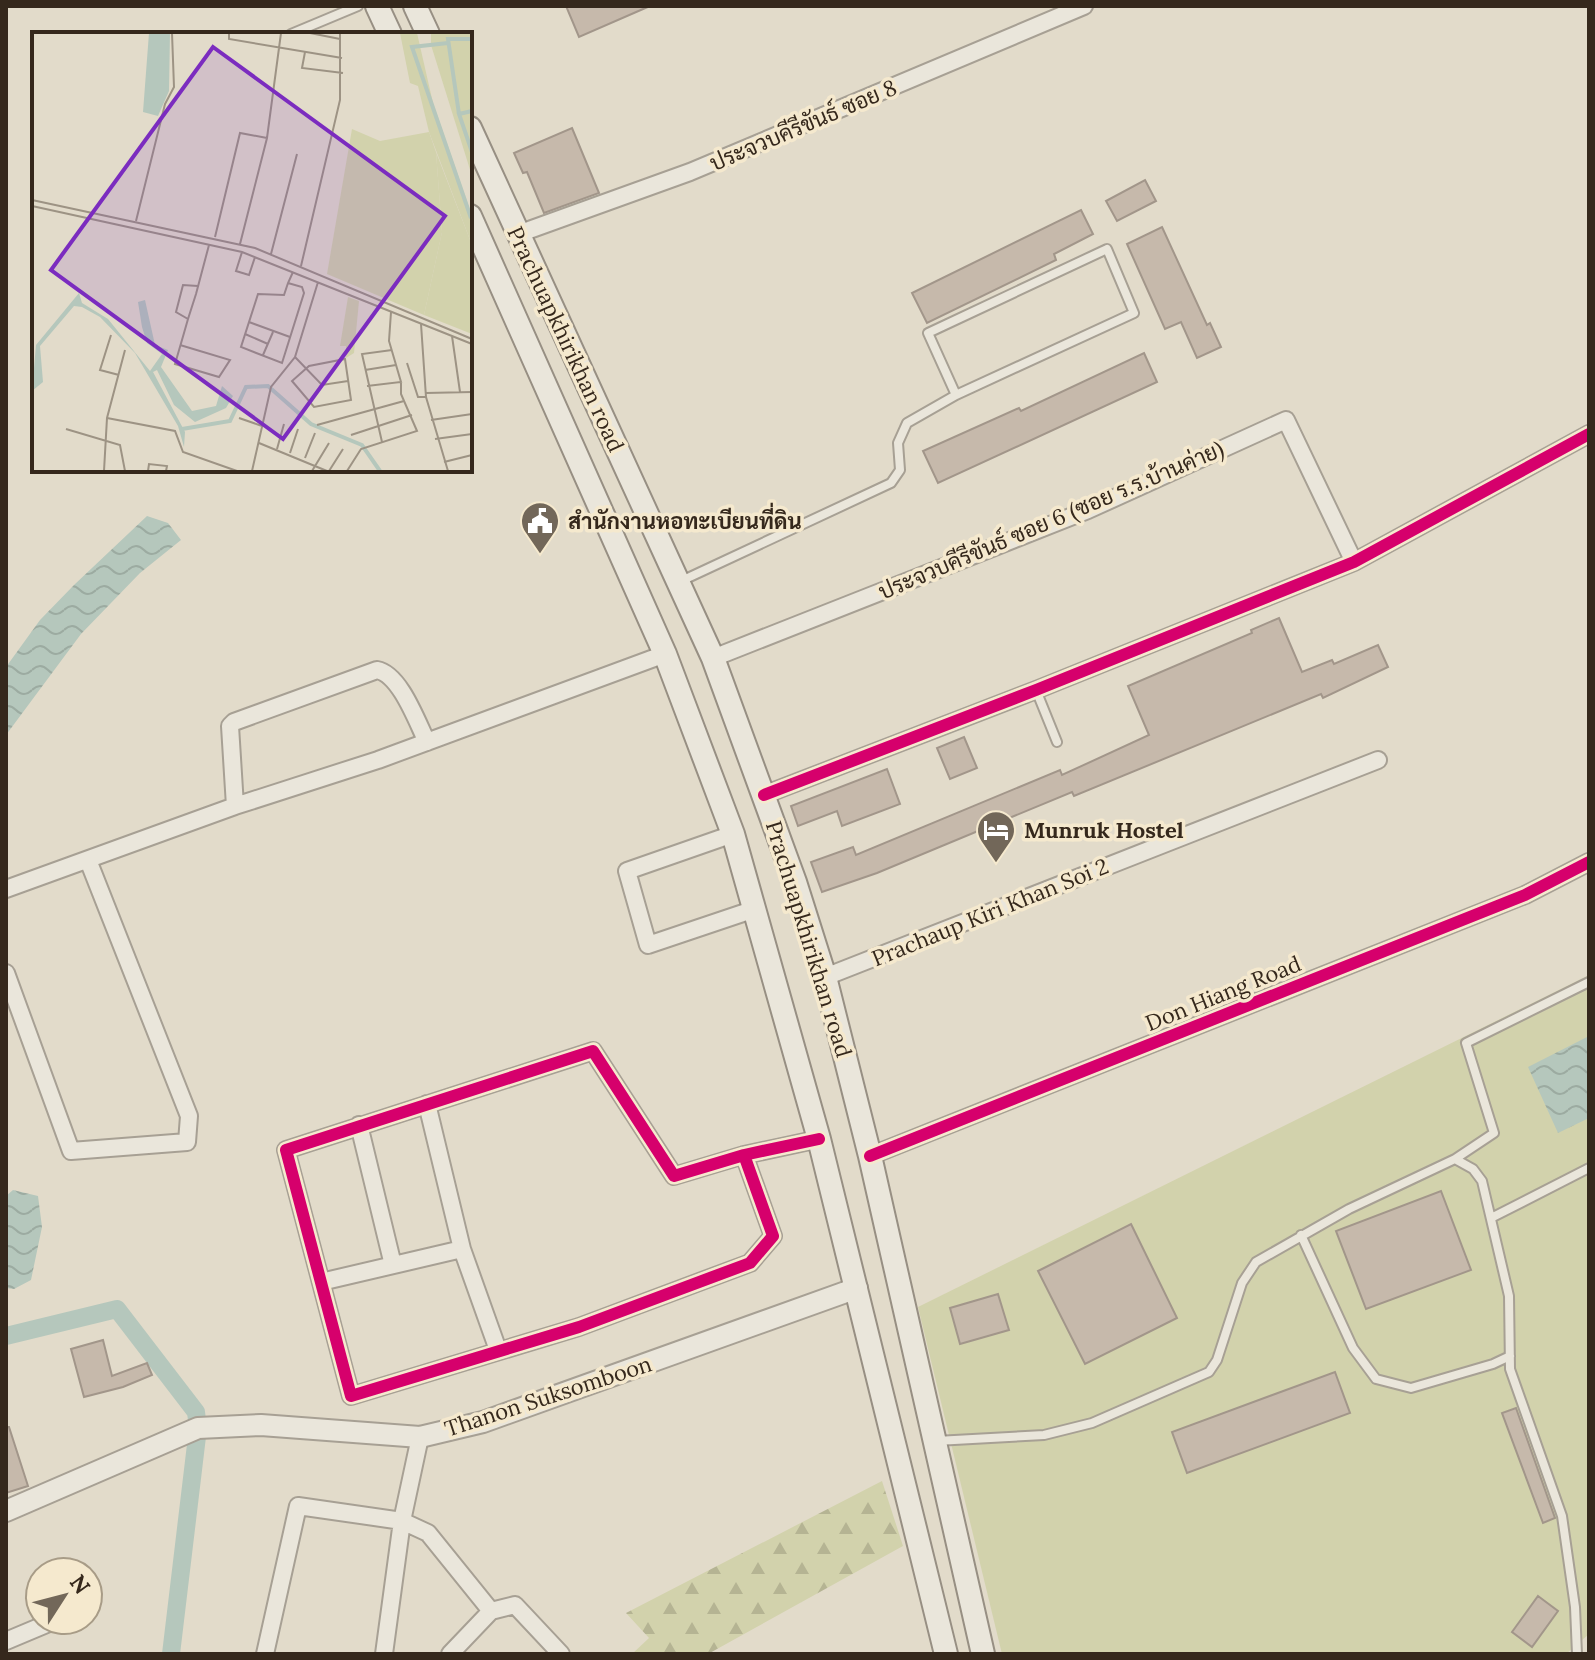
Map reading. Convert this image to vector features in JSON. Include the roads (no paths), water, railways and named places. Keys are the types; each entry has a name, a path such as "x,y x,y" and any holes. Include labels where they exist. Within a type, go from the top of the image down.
{"main road":[{"path":"377,6 389,32"},
{"path":"415,6 427,32"},
{"name":"Prachuapkhirikhan road","path":"472,132 713,658 795,882 825,977 870,1156 983,1654"},
{"name":"Prachuapkhirikhan road","path":"472,220 665,654 733,834 819,1139 946,1654"}],"street":[{"name":"ประจวบคีรีขันธ์ ซอย 8","path":"518,234 690,172 1084,6"},
{"name":"ประจวบคีรีขันธ์ ซอย 6 (ซอย ร.ร.บ้านค่าย)","path":"713,658 1088,510 1286,420 1354,562"},
{"path":"764,795 1354,562 1589,434"},
{"path":"6,889 235,806 427,742 665,654"},
{"path":"235,806 230,726 377,670 390,675 398,686 427,742"},
{"name":"Prachaup Kiri Khan Soi 2","path":"825,977 1378,760"},
{"path":"733,834 627,871 635,901 648,945 755,909"},
{"path":"6,973 71,1151 187,1142 189,1116 88,860"},
{"name":"Don Hiang Road","path":"870,1156 1525,895 1589,862"},
{"path":"744,1155 773,1236 750,1263 579,1327 351,1396 286,1150 593,1051 674,1176 744,1155 819,1139"},
{"path":"427,1104 462,1249 498,1350"},
{"path":"359,1125 393,1265"},
{"path":"321,1282 462,1249"},
{"name":"Thanon Suksomboon","path":"6,1511 198,1428 261,1425 420,1437 483,1422 857,1288"},
{"path":"384,1654 402,1521 420,1437"},
{"path":"265,1654 298,1506 402,1521 428,1533 491,1611"},
{"path":"450,1654 491,1611 515,1605 561,1654"}],"lane":[{"path":"296,32 358,6"},
{"path":"679,582 891,483 900,470 898,443 907,423 956,395 1134,313 1107,249 928,333 956,395"},
{"path":"1036,690 1057,742"},
{"path":"935,1441 1044,1435 1092,1423 1209,1372 1217,1360 1242,1283 1256,1262 1301,1235 1455,1159 1494,1133 1466,1043 1589,982"},
{"path":"1455,1159 1473,1169 1482,1181 1509,1296 1510,1369 1562,1516 1575,1607 1577,1654"},
{"path":"1491,1218 1589,1168"},
{"path":"1301,1235 1353,1348 1376,1379 1411,1388 1510,1356"}],"water":[{"path":"147,516 168,523 181,540 140,573 81,634 6,735 6,667 40,620"},
{"path":"1589,1036 1589,1118 1558,1133 1528,1067"},
{"path":"13,1190 38,1196 42,1227 31,1280 14,1289 6,1288 6,1196"}],"waterway":[{"path":"6,1336 117,1309 196,1412 198,1428 171,1654"}],"place":[{"name":"สำนักงานหอทะเบียนที่ดิน","path":"540,555"},
{"name":"Munruk Hostel","path":"996,864"}]}
